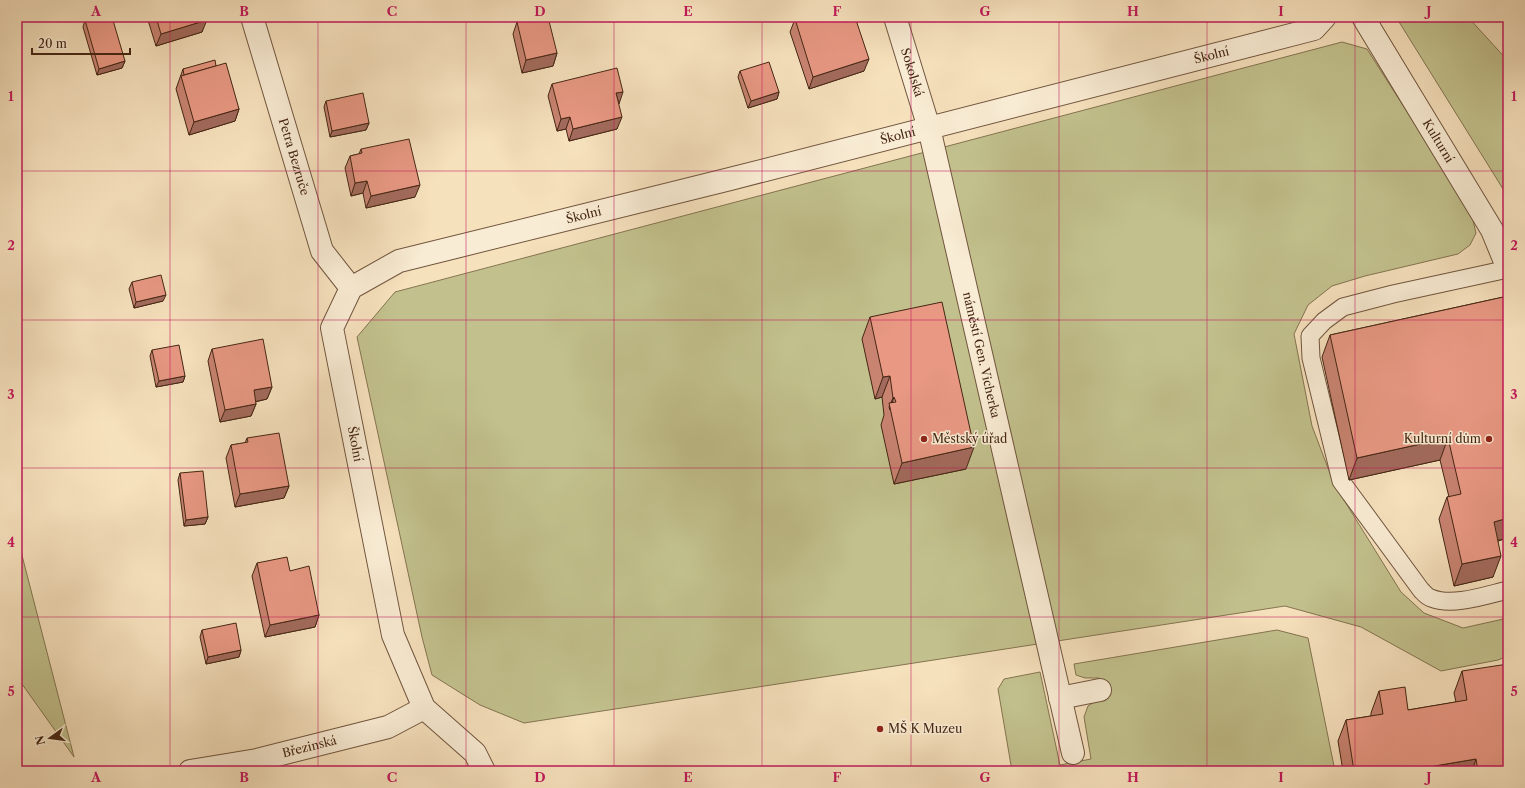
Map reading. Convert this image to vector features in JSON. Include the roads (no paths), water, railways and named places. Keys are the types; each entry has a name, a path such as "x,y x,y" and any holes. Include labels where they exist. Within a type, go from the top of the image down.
{"street":[{"name":"Petra Bezruče","path":"252,17 322,251 351,288"},
{"name":"Sokolská","path":"895,17 929,128"},
{"name":"Školní","path":"484,771 475,753 424,708 393,635 332,328 351,288 399,261 738,178 1314,29 1325,17"},
{"name":"Kulturní","path":"1363,17 1492,230 1508,269"},
{"name":"náměstí Gen. Vicherka","path":"929,128 1073,753"},
{"path":"1060,698 1100,690"},
{"name":"Březinská","path":"190,771 258,760 388,728 424,708"}],"lane":[{"path":"1508,269 1394,294 1344,307 1324,321 1310,336 1311,358 1341,481 1421,590 1430,598 1444,601 1460,601 1508,590"}],"place":[{"name":"Městský úřad","path":"924,439"},
{"name":"Kulturní dům","path":"1489,439"},
{"name":"MŠ K Muzeu","path":"880,729"}]}
